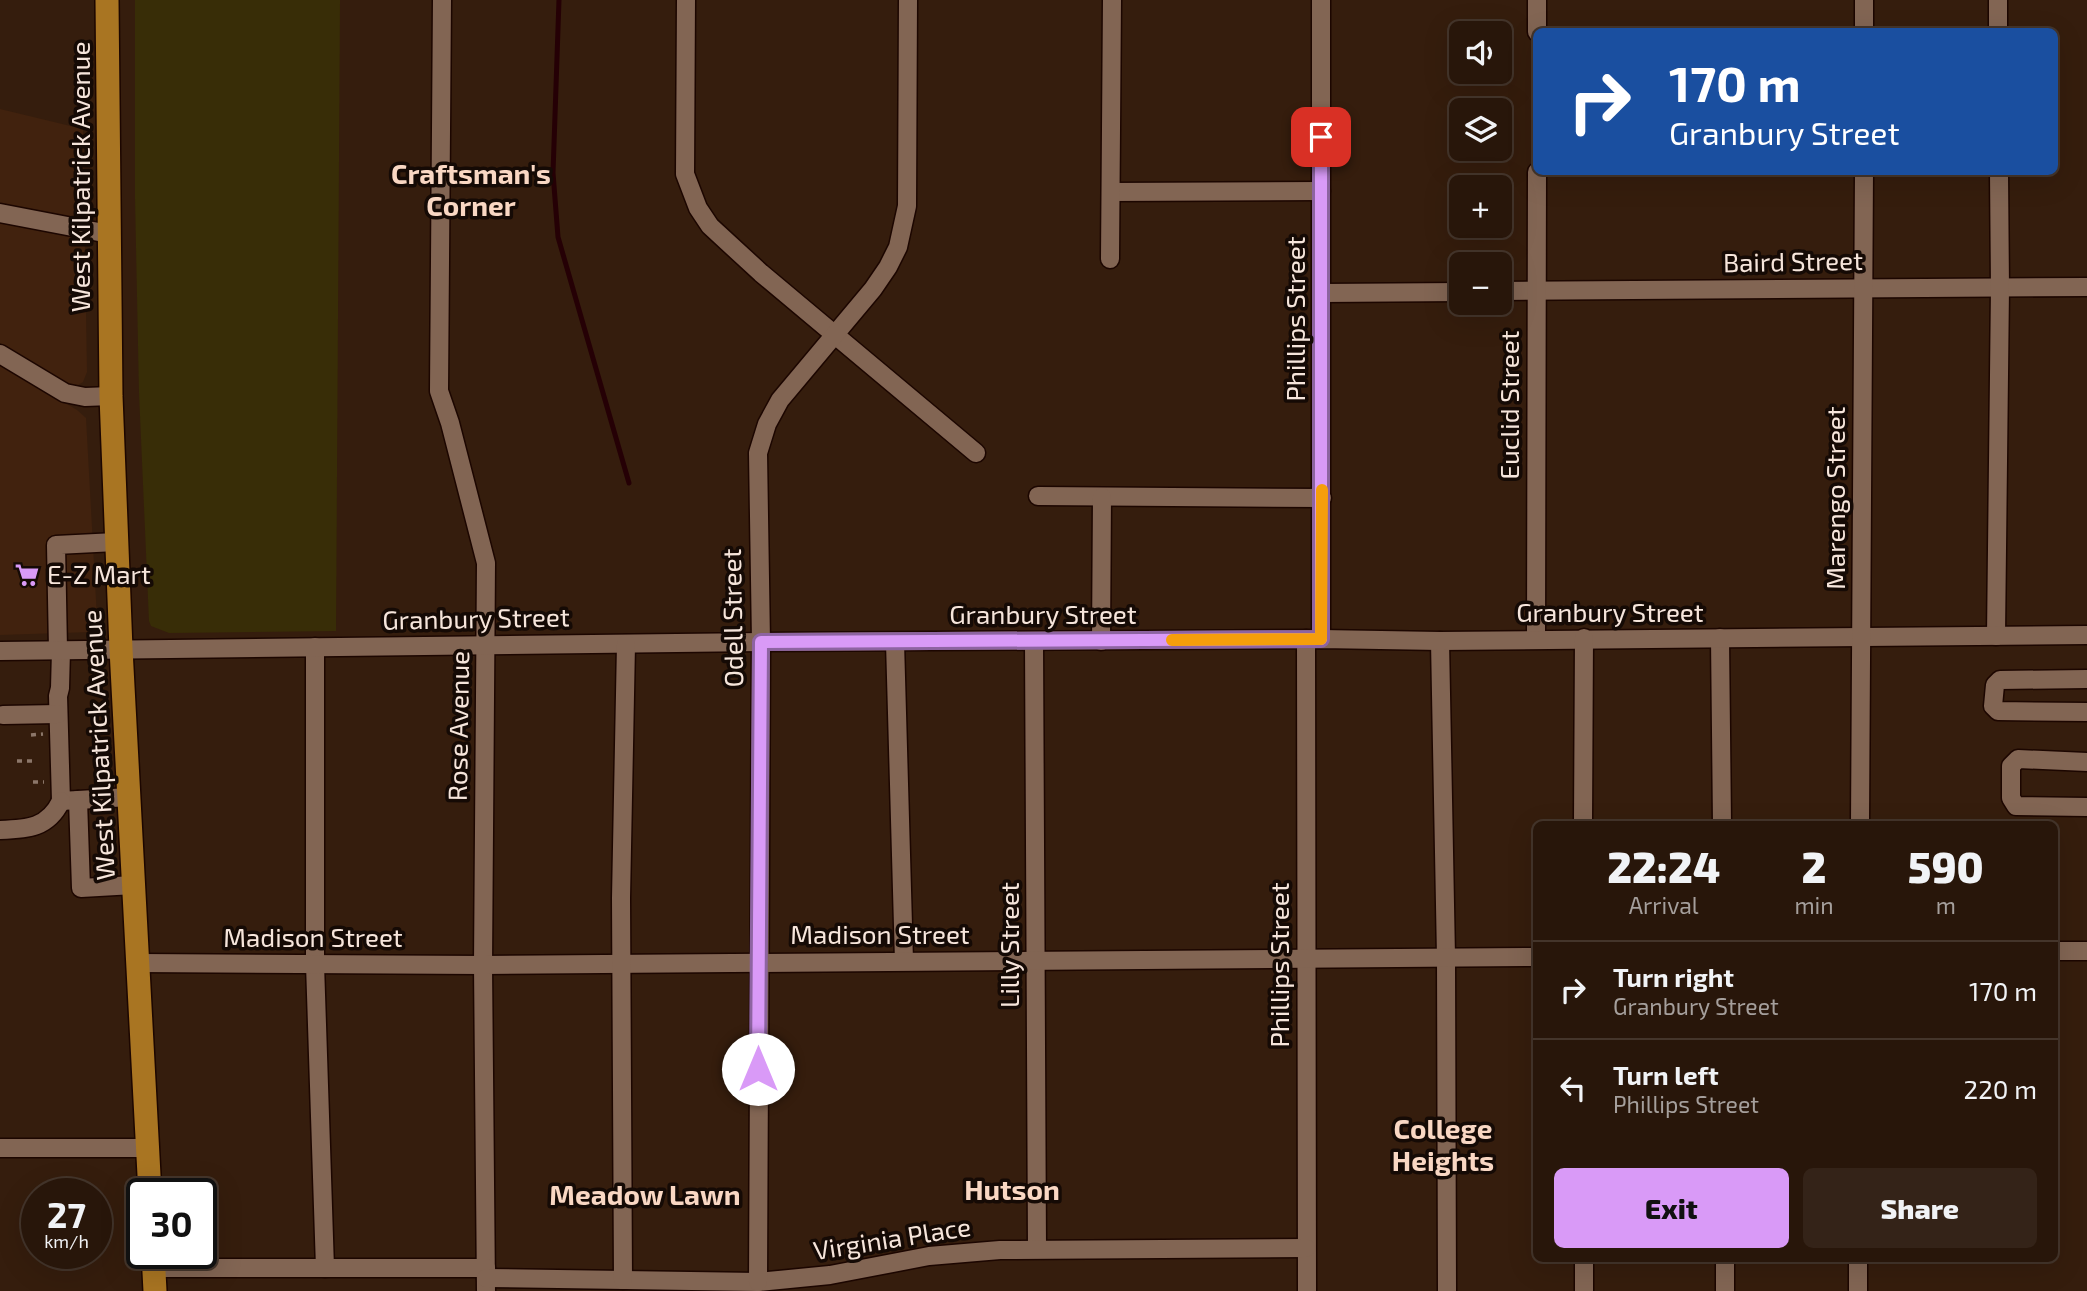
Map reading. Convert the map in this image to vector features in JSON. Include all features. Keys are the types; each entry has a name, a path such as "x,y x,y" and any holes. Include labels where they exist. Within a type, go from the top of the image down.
{"main road":[{"name":"West Kilpatrick Avenue","path":"107,0 111,396 116,542 149,1178"},
{"path":"154,1269 155,1291"}],"street":[{"name":"Rose Avenue","path":"442,0 439,391 484,550 486,645 483,965 486,1279"},
{"path":"686,0 685,174 698,208 709,226 976,453"},
{"name":"Odell Street","path":"758,1282 761,642 758,453 767,424 780,400 873,289 898,247 907,206 908,0"},
{"path":"1110,259 1112,0"},
{"name":"Phillips Street","path":"1307,1291 1307,958 1314,639 1322,498 1321,0"},
{"path":"1536,0 1536,28"},
{"path":"1864,0 1864,28"},
{"path":"1998,0 1998,28"},
{"name":"Euclid Street","path":"1536,175 1536,639"},
{"name":"Marengo Street","path":"1860,821 1864,175"},
{"path":"1996,636 2000,288 1998,175"},
{"path":"1111,192 1321,191"},
{"path":"0,213 109,234"},
{"name":"Baird Street","path":"1512,291 2087,287"},
{"path":"1323,293 1449,292"},
{"path":"0,354 65,393 85,397 111,396"},
{"path":"1038,496 1322,498"},
{"path":"1101,641 1102,497"},
{"path":"116,542 56,545 60,650 58,713 81,888 134,886"},
{"name":"Granbury Street","path":"0,651 761,642 1314,639 1440,641 2087,635"},
{"path":"1583,821 1584,638"},
{"path":"1720,638 1722,821"},
{"path":"1440,641 1446,957 1447,1291"},
{"path":"895,642 904,961"},
{"name":"Lilly Street","path":"1034,642 1037,1248"},
{"path":"623,1280 621,898 626,644"},
{"path":"315,647 315,964 325,1268"},
{"path":"2087,679 2000,680 1995,685 1993,706 1998,711 2087,712"},
{"path":"3,715 58,713"},
{"path":"2087,762 2018,759 2011,766 2011,798 2016,806 2087,807"},
{"path":"0,830 30,829 70,800 129,797"},
{"path":"2058,951 2087,951"},
{"name":"Madison Street","path":"139,963 483,965 1533,957"},
{"path":"0,1148 148,1148"},
{"name":"Virginia Place","path":"217,1263 486,1279 758,1282 830,1275 929,1256 1037,1248 1306,1248"},
{"path":"1584,1262 1584,1291"},
{"path":"1725,1262 1725,1291"},
{"path":"1858,1262 1858,1291"}],"path":[{"path":"17,761 32,761"}],"shaded area":[{"path":"135,0 340,0 336,631 169,633 151,626 149,621 139,393"},
{"path":"0,109 83,129 87,372 83,382 78,385 70,385 0,343"},
{"path":"0,364 86,418 97,618 95,629 91,632 0,635"}],"waterway":[{"path":"559,0 553,173 558,237 629,483"}],"slow traffic":[{"path":"1172,640 1321,639 1322,490"}],"place":[{"name":"E-Z Mart","path":"27,575"}],"district":[{"name":"Craftsman's Corner","path":"471,190"},
{"name":"College Heights","path":"1443,1145"},
{"name":"Hutson","path":"1012,1190"},
{"name":"Meadow Lawn","path":"645,1195"}],"route":[{"path":"758,1069 761,642 1321,639 1321,137"}]}
